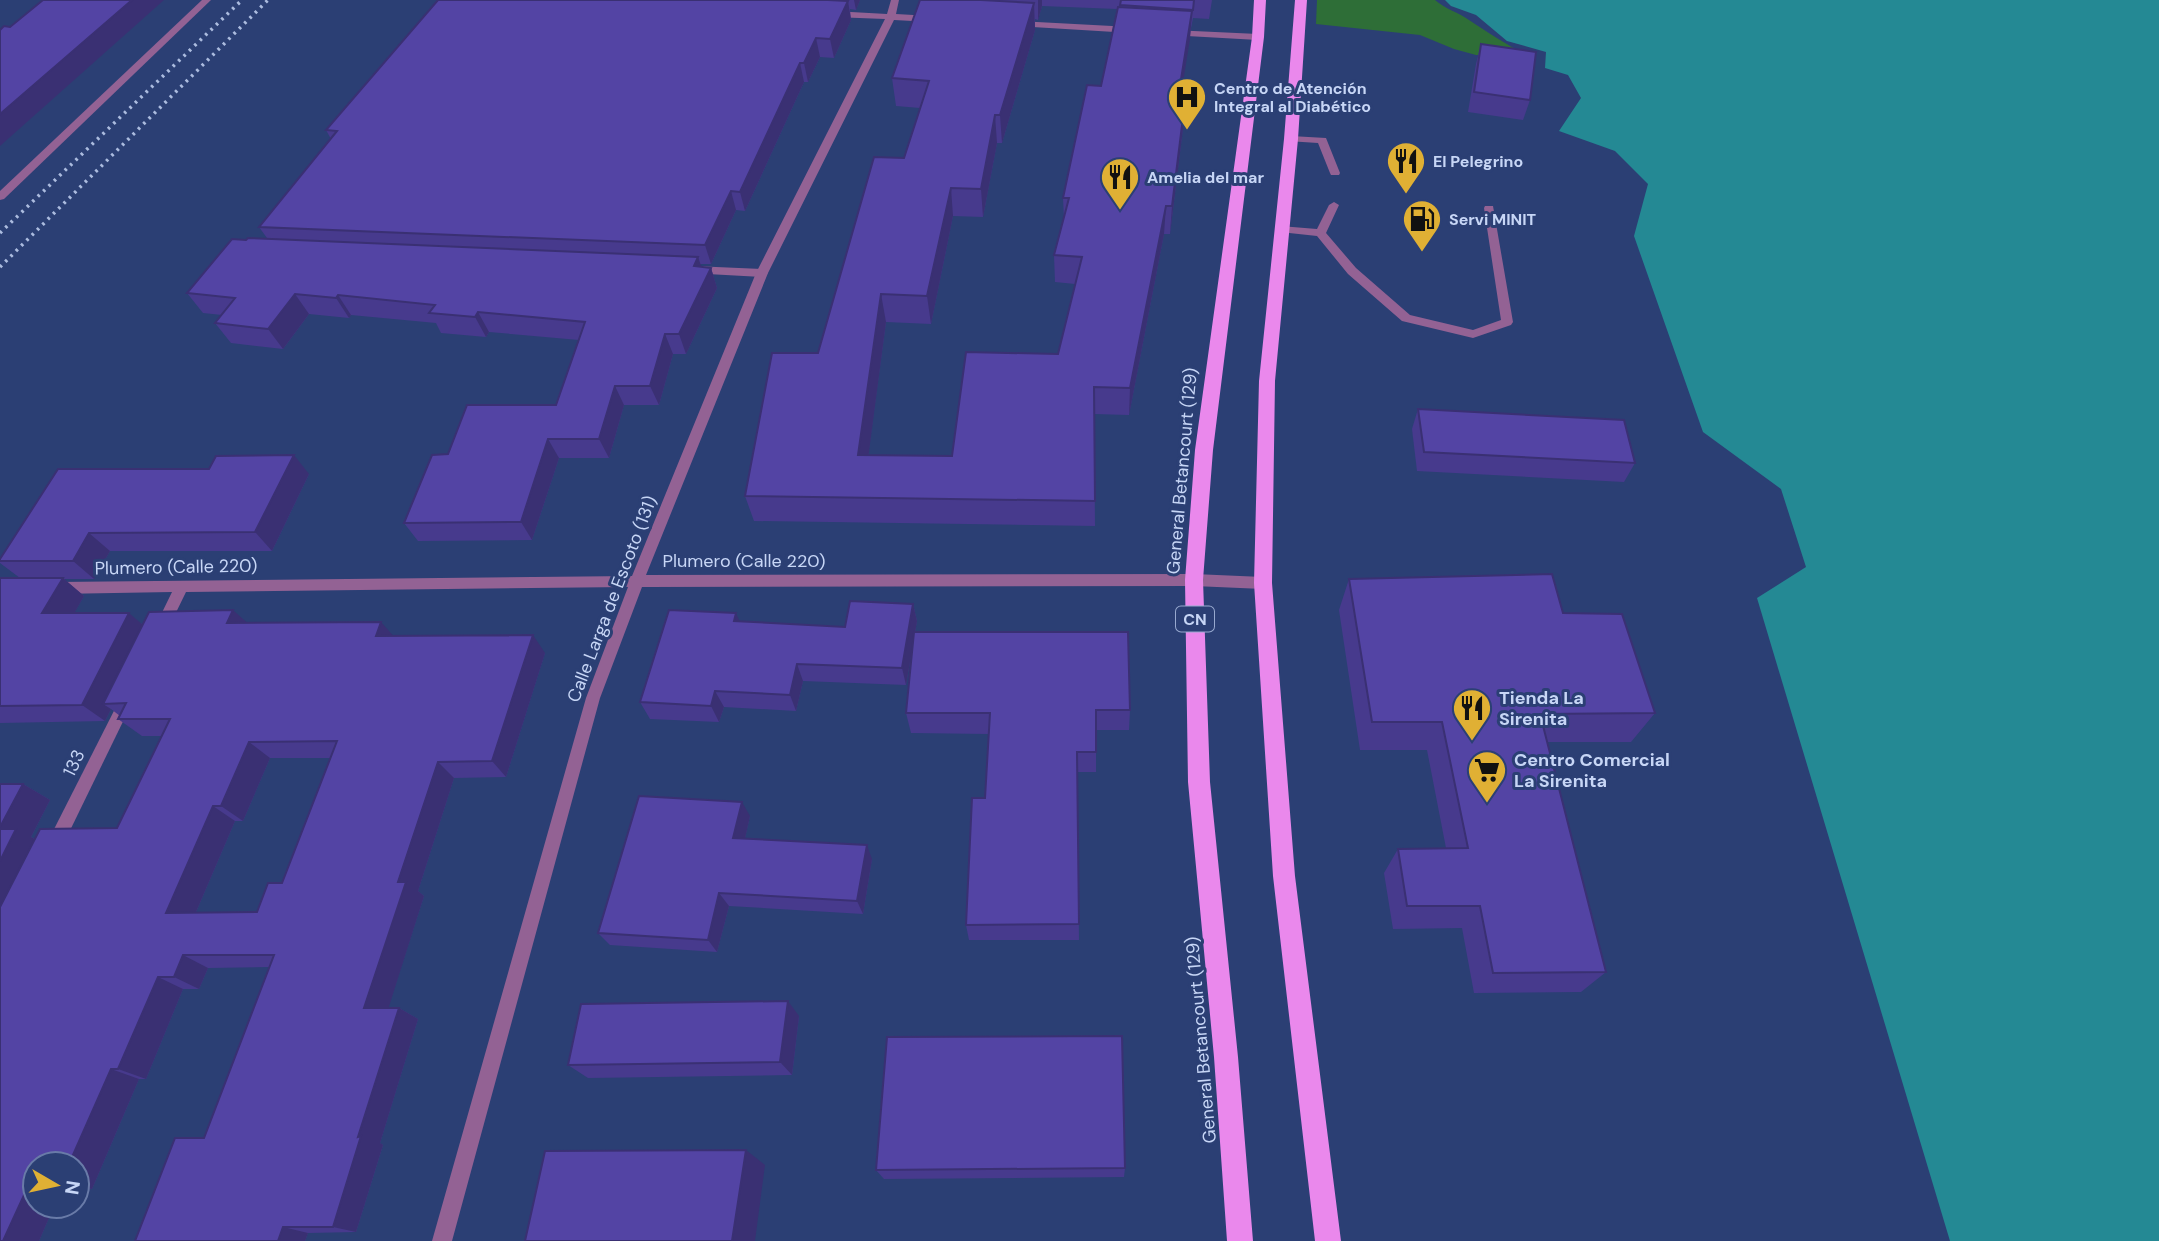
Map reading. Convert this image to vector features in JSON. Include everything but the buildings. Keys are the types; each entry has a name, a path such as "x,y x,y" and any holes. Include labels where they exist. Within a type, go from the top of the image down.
{"highway":[{"name":"General Betancourt (129)","path":"1240,1241 1226,1057 1199,782 1194,580 1204,450 1258,37 1260,0"},
{"path":"1301,0 1291,139 1266,381 1263,583 1284,876 1328,1241"}],"street":[{"path":"0,197 206,0"},
{"name":"Calle Larga de Escoto (131)","path":"442,1241 593,698 637,581 762,273 891,17 895,0"},
{"path":"822,13 945,20"},
{"path":"1013,24 1135,30"},
{"path":"1163,32 1258,37"},
{"path":"1291,139 1322,140 1335,173"},
{"path":"1320,233 1334,205"},
{"path":"1280,229 1320,233 1352,271 1406,318 1473,334 1507,322 1489,208"},
{"path":"679,270 762,273"},
{"name":"Plumero (Calle 220)","path":"42,588 637,581 1194,580 1263,583"},
{"path":"152,648 182,586"},
{"name":"133","path":"48,857 134,685"}],"shaded area":[{"path":"1317,0 1435,0 1528,55 1476,55 1420,35 1316,24"},
{"path":"1445,0 2159,0 2159,1241 1950,1241 1757,598 1806,567 1781,489 1703,432 1634,236 1648,184 1615,151 1559,131 1581,98 1568,75 1545,68 1546,52 1507,41 1476,15 1451,6"}],"railway":[{"path":"0,233 242,0"},
{"path":"0,267 268,0"}],"place":[{"name":"Centro de Atención Integral al Diabético","path":"1187,131"},
{"name":"El Pelegrino","path":"1406,195"},
{"name":"Amelia del mar","path":"1120,211"},
{"name":"Servi MINIT","path":"1422,253"},
{"name":"Tienda La Sirenita","path":"1472,742"},
{"name":"Centro Comercial La Sirenita","path":"1487,804"}]}
